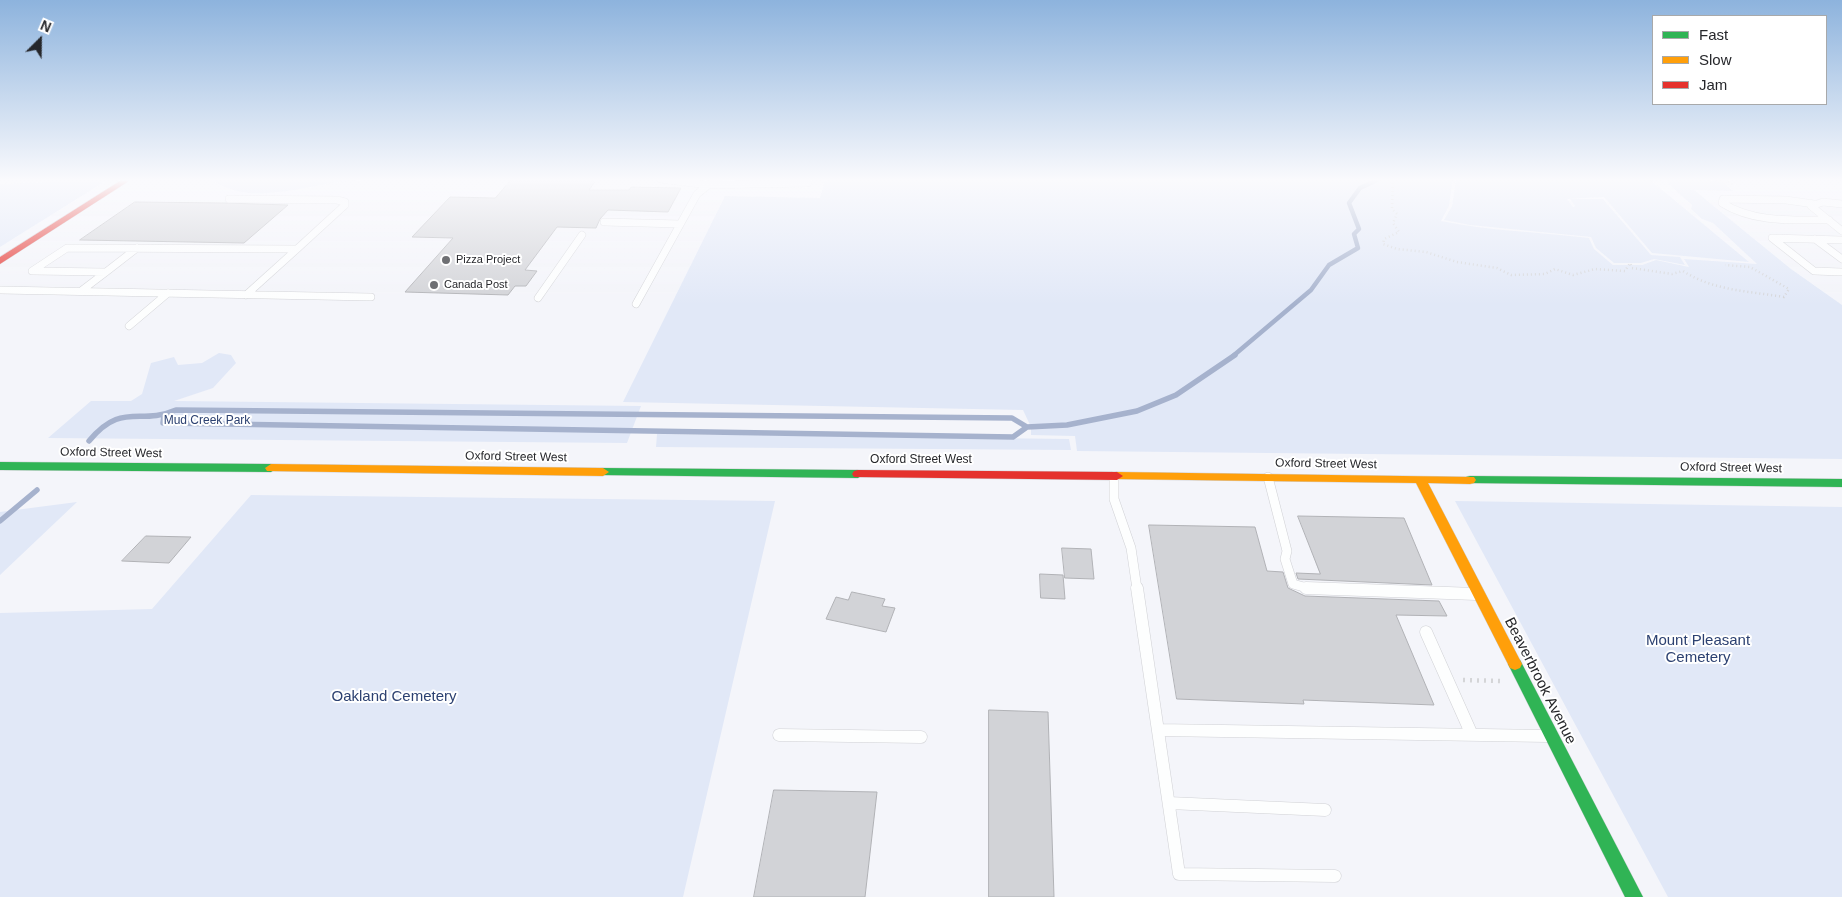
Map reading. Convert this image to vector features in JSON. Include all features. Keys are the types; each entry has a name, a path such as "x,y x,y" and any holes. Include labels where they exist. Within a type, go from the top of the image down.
{"main road":[{"path":"0,261 63,221"},
{"name":"Oxford Street West","path":"0,466 1842,483"},
{"name":"Beaverbrook Avenue","path":"1420,479 1634,897"}],"lane":[{"path":"246,295 328,221"},
{"path":"636,304 682,221"},
{"path":"1830,221 1842,231"},
{"path":"604,222 680,224"},
{"path":"538,298 582,235"},
{"path":"1842,240 1772,238 1814,271 1842,272"},
{"path":"1814,239 1842,259"},
{"path":"106,272 32,271 67,248 297,249"},
{"path":"81,292 137,248"},
{"path":"0,290 371,297"},
{"path":"129,326 168,293"},
{"path":"1114,476 1114,499 1131,548 1179,874 1335,876"},
{"path":"1268,477 1287,551 1284,559 1294,584 1307,588 1479,594"},
{"path":"1426,632 1472,735"},
{"path":"1158,730 1552,736"},
{"path":"779,735 921,737"},
{"path":"1169,803 1325,810"}],"path":[{"path":"1394,221 1398,232 1384,239 1383,244 1397,249 1426,252 1456,262 1497,268 1511,275 1544,274 1554,269 1573,274 1595,269 1625,272 1630,263 1632,268 1672,274 1683,271 1694,280 1714,287 1784,297 1789,289 1770,276 1738,263 1724,265"},
{"path":"1448,680 1510,682"}],"green space":[{"path":"0,221 42,221 0,247"},
{"path":"713,221 1441,221 1496,229 1589,238 1594,249 1613,265 1642,265 1656,260 1689,267 1684,259 1757,264 1713,223 1707,221 1732,221 1791,269 1842,305 1842,459 1077,451 1075,436 1031,435 1031,427 1023,410 623,402"},
{"path":"1448,221 1622,221 1651,255 1680,257 1685,265 1654,259 1641,263 1614,263 1596,248 1591,237 1470,225"},
{"path":"1624,221 1699,221 1749,262 1652,253"},
{"name":"Mud Creek Park","path":"219,353 231,355 236,363 213,388 174,401 641,406 627,443 48,438 91,401 131,401 142,394 151,363 174,357 178,365 202,363"},
{"path":"657,434 1069,439 1071,450 656,447"},
{"name":"Oakland Cemetery","path":"251,495 775,501 683,897 0,897 0,613 152,609"},
{"name":"Mount Pleasant Cemetery","path":"1455,501 1842,507 1842,897 1668,897"},
{"path":"77,502 0,575 0,512"}],"building":[{"path":"108,221 270,221 244,243 80,240"},
{"path":"427,221 599,221 596,228 557,227 525,270 537,271 526,286 515,286 508,295 405,292 453,238 412,237"},
{"path":"1298,516 1404,518 1432,585 1298,579 1296,573 1320,574"},
{"path":"1149,525 1255,527 1267,571 1283,572 1288,588 1305,596 1439,601 1447,616 1396,615 1434,705 1303,700 1304,704 1177,699"},
{"path":"146,536 191,537 169,563 122,561"},
{"path":"1062,548 1091,549 1094,579 1065,578"},
{"path":"1040,574 1063,575 1065,599 1041,598"},
{"path":"852,592 885,599 882,606 895,608 886,632 826,619 836,597 848,600"},
{"path":"989,710 1048,712 1054,897 989,897"},
{"path":"774,790 877,792 865,897 754,897"}],"waterway":[{"path":"1233,356 1311,290 1329,265 1358,248 1354,234 1359,229 1356,221"},
{"path":"1027,427 1067,425 1137,411 1176,395 1235,355"},
{"path":"89,441 101,429 121,418 151,416 176,410 1012,418 1027,427"},
{"path":"164,416 163,423 1013,437 1027,427"},
{"path":"0,521 37,490"}],"traffic: fast":[{"path":"0,466 271,468"},
{"path":"603,472 858,474"},
{"path":"1470,480 1842,483"},
{"path":"1515,664 1634,897"}],"traffic: slow":[{"path":"271,468 603,472"},
{"path":"1117,476 1470,480"},
{"path":"1420,479 1515,664"}],"traffic: jam":[{"path":"0,261 63,221"},
{"path":"858,474 1117,476"}],"place":[{"name":"Pizza Project","path":"446,260"},
{"name":"Canada Post","path":"434,285"}]}
